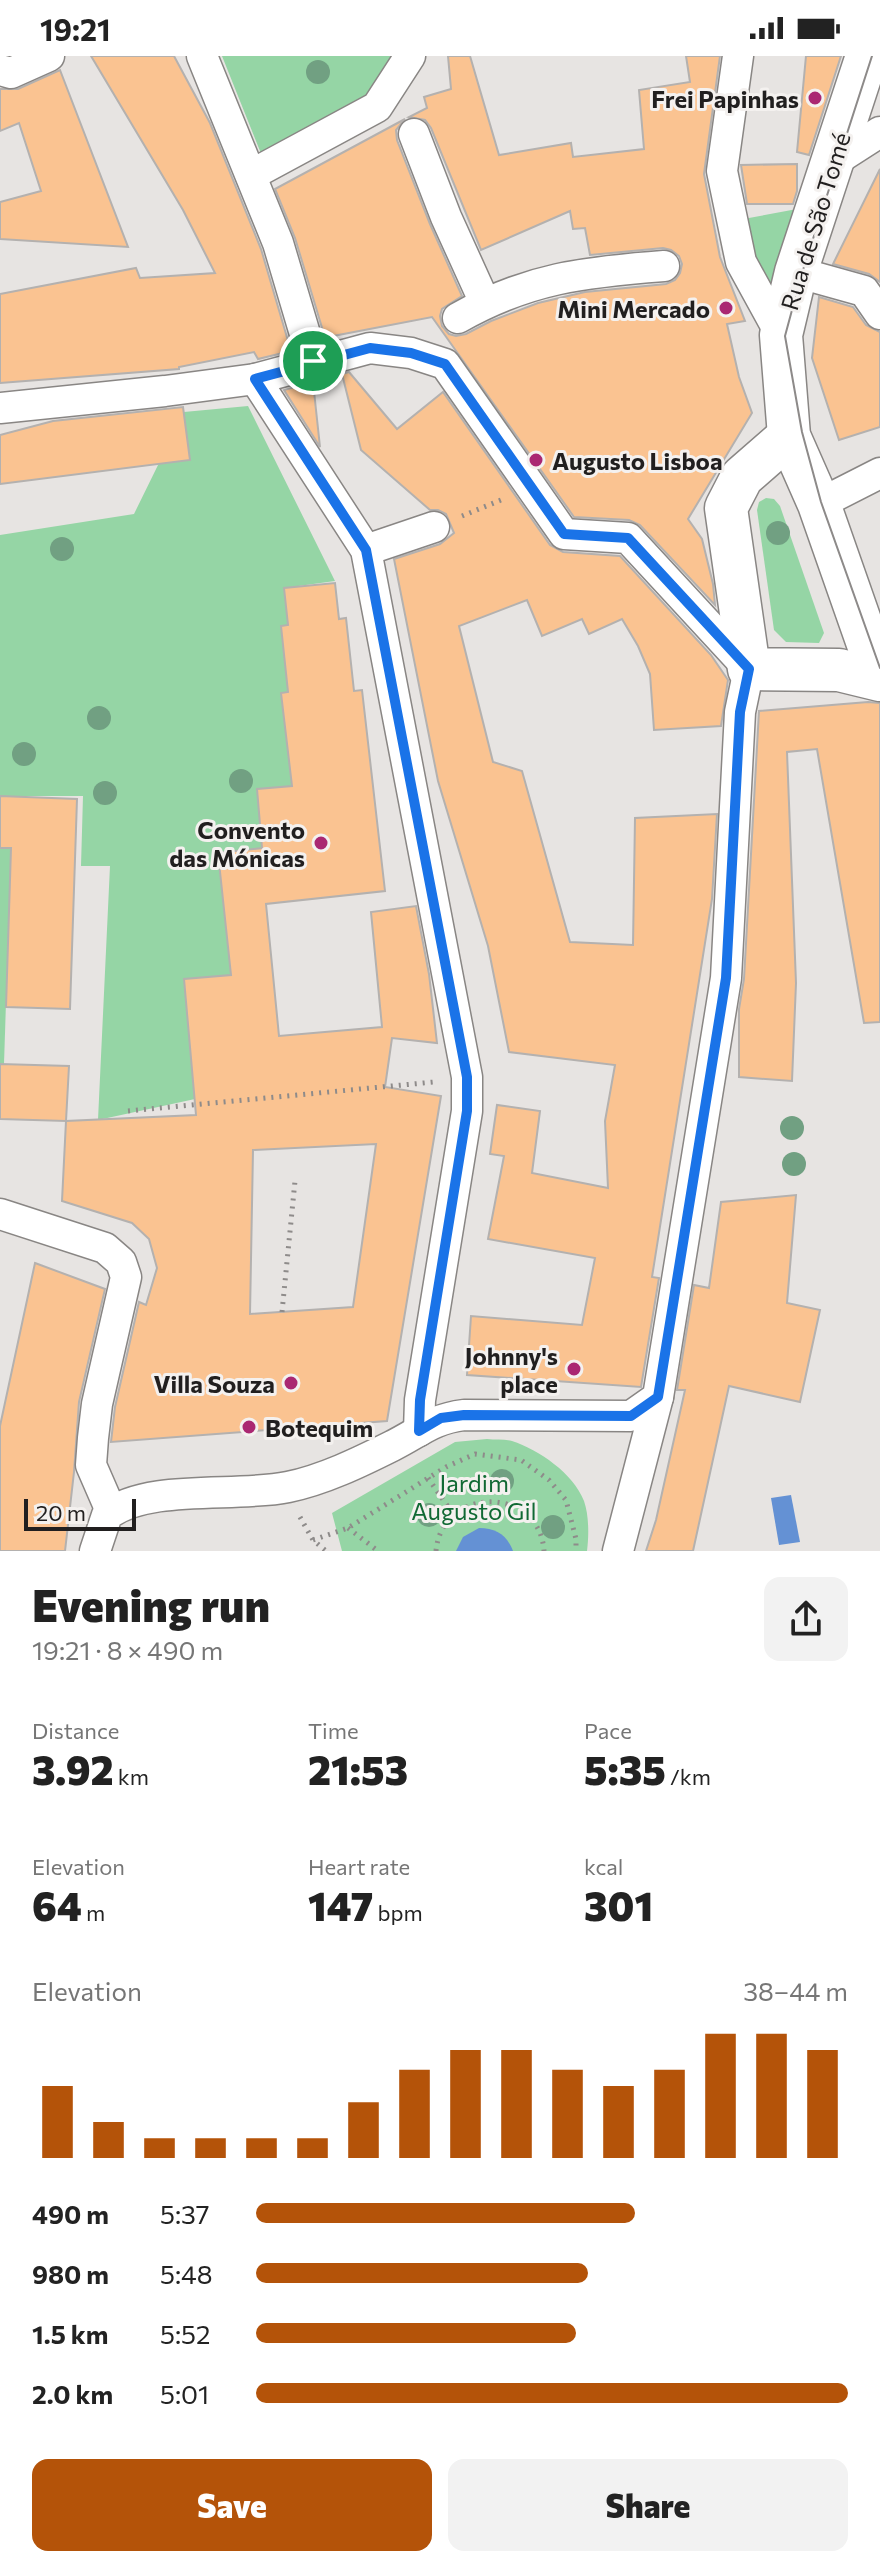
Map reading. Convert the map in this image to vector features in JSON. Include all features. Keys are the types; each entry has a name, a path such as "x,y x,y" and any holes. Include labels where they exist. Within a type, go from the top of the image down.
{"street":[{"path":"0,70 11,73 49,56"},
{"path":"202,56 278,243 313,361"},
{"path":"251,175 398,94 410,56"},
{"path":"738,56 722,171 741,262 781,335"},
{"name":"Rua de São Tomé","path":"867,56 796,272 781,335 789,436 819,504 880,679"},
{"path":"833,162 880,132"},
{"path":"414,134 446,217 485,303"},
{"path":"458,318 485,303 535,283 568,275 664,266"},
{"path":"796,272 864,291 880,314"},
{"path":"0,408 255,379 370,348 411,353 445,364 564,534 628,538 749,669 839,670 880,679"},
{"path":"255,379 366,550 467,1077 467,1111 420,1400 419,1431"},
{"path":"618,1551 658,1397 726,978 740,712 749,669 726,508 742,477 789,436"},
{"path":"819,504 880,473"},
{"path":"366,550 434,527"},
{"path":"0,1214 105,1248 115,1254 124,1267 125,1288 97,1404 92,1451 94,1475 111,1511"},
{"path":"95,1551 107,1515 143,1498 287,1488 346,1466 441,1418 464,1415 631,1416 658,1397"}],"path":[{"path":"434,527 531,488"},
{"path":"128,1111 467,1077"},
{"path":"282,1312 295,1181"},
{"path":"326,1551 313,1540 348,1528 428,1478 475,1454 521,1460 549,1480 566,1500 576,1551"},
{"path":"428,1478 453,1514"},
{"path":"436,1551 442,1527 453,1514 487,1500 506,1503 523,1511 536,1525 544,1551"},
{"path":"348,1528 378,1551"}],"green space":[{"path":"222,56 399,56 382,94 262,156"},
{"path":"797,209 774,304 738,220"},
{"path":"248,406 335,581 284,588 288,625 281,626 288,692 281,693 292,786 257,790 262,848 218,853 231,975 184,979 195,1099 98,1120 110,866 81,866 83,796 0,796 0,535 134,514 184,412"},
{"path":"766,498 774,499 780,506 824,633 819,643 786,642 774,630 757,510 759,502"},
{"path":"0,848 11,848 4,1064 0,1063"},
{"name":"Jardim Augusto Gil","path":"487,1439 512,1441 533,1450 564,1472 579,1491 586,1507 587,1551 342,1551 332,1513 455,1442"}],"water":[{"path":"791,1495 800,1542 779,1545 771,1498"},
{"path":"479,1528 500,1534 513,1551 456,1551 463,1537"}],"building":[{"path":"91,56 174,56 210,123 261,249 291,351 258,359 254,352 179,369 0,383 0,294 136,268 140,278 215,273 183,210"},
{"path":"448,56 470,56 499,155 571,143 573,157 644,149 639,90 690,82 686,56 720,56 704,174 720,257 745,321 727,324 739,377 752,413 688,519 702,539 715,605 640,525 629,520 574,517 432,317 328,337 330,340 326,341 295,238 275,189 405,119 396,130 397,140 462,296 442,309 442,326 449,334 466,334 538,303 585,292 666,284 675,280 680,273 682,264 679,256 663,248 590,255 585,228 573,229 570,211 481,250 431,128 425,120 409,117 427,108 424,97 451,89"},
{"name":"Frei Papinhas","path":"806,56 841,56 809,155 797,152"},
{"path":"60,70 128,247 0,239 0,202 41,191 19,123 0,131 0,89 18,89"},
{"path":"797,164 797,191 793,204 747,204 741,165"},
{"path":"880,169 880,282 869,274 833,264"},
{"path":"819,297 853,307 866,325 880,332 880,427 839,440 812,358"},
{"path":"349,372 397,429 443,392 550,545 563,552 620,556 711,655 728,680 721,726 654,730 650,674 622,619 589,634 582,619 542,636 527,600 459,626 493,762 522,771 570,942 633,945 635,818 717,814 712,899 652,1277 659,1278 641,1387 467,1375 471,1316 582,1325 595,1258 488,1239 504,1156 490,1154 497,1105 540,1111 532,1173 608,1188 605,1121 615,1065 509,1052 488,946 438,781 394,559 440,544 454,533 446,514 430,510 361,450 342,374"},
{"path":"313,382 320,447 284,390"},
{"path":"183,407 190,460 0,484 0,435 53,421"},
{"path":"335,583 339,619 346,618 354,691 362,690 385,891 266,904 279,1036 382,1027 371,912 416,906 429,974 437,1043 392,1038 385,1087 441,1096 387,1421 111,1442 115,1407 139,1302 146,1305 157,1268 149,1239 132,1223 62,1201 66,1121 196,1115 184,979 231,975 218,853 262,848 257,789 292,786 281,693 288,692 281,626 288,625 284,588","holes":["376,1144 353,1307 250,1314 253,1150"]},
{"path":"880,703 880,1022 864,1023 817,749 787,752 796,983 792,1081 739,1077 739,1009 744,979 759,711"},
{"path":"0,796 77,799 70,1009 6,1007 11,848 0,848"},
{"path":"0,1064 69,1066 66,1121 0,1119"},
{"path":"796,1195 787,1303 820,1310 800,1402 729,1386 693,1551 646,1551 656,1520 685,1390 677,1390 694,1285 709,1288 721,1202"},
{"path":"35,1263 105,1289 79,1402 65,1551 0,1551 0,1426"}],"tram line":[{"path":"872,56 802,273 785,336 802,432 821,502 880,668"}],"place":[{"name":"Frei Papinhas","path":"815,98"},
{"name":"Mini Mercado","path":"726,308"},
{"name":"Augusto Lisboa","path":"536,460"},
{"name":"Convento das Mónicas","path":"321,843"},
{"name":"Johnny's place","path":"574,1369"},
{"name":"Villa Souza","path":"291,1383"},
{"name":"Botequim","path":"249,1427"}],"route":[{"path":"370,348 411,353 445,364 564,534 628,538 749,669 740,712 726,978 658,1397 631,1416 464,1415 441,1418 419,1431 420,1400 467,1111 467,1077 366,550 255,379 313,361 370,348"}]}
